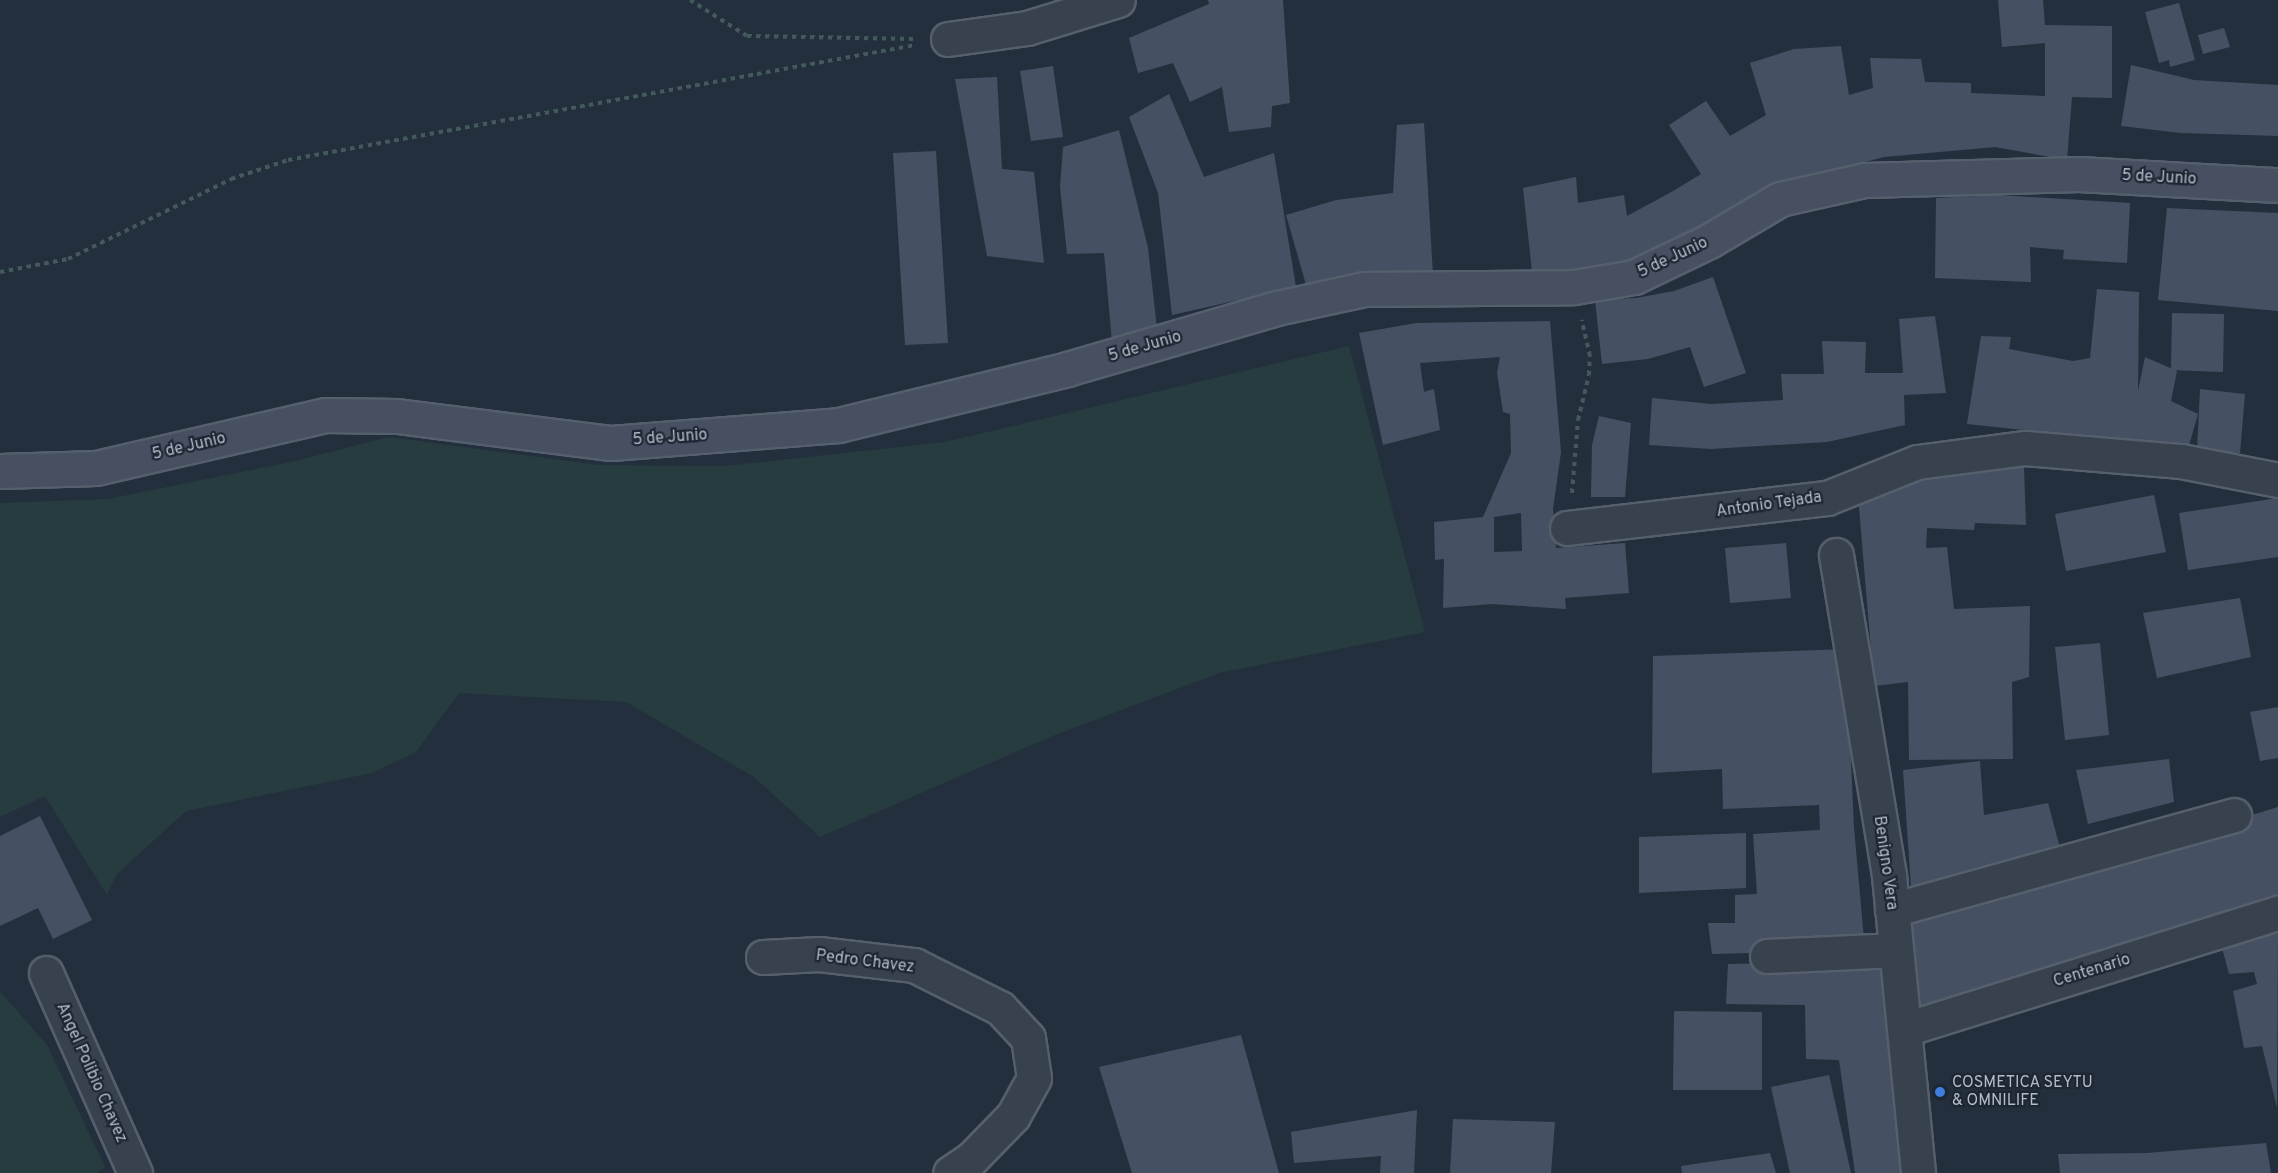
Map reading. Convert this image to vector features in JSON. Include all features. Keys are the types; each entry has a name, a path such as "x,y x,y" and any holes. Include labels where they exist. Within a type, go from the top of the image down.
{"street":[{"path":"948,39 1027,28 1118,0"},
{"name":"5 de Junio","path":"0,471 96,468 326,415 397,416 611,443 838,425 1067,369 1277,308 1364,290 1574,287 1634,277 1709,242 1780,199 1865,180 2079,174 2278,185"},
{"name":"Antonio Tejada","path":"1567,528 1827,498 1917,462 2025,448 2181,461 2278,480"},
{"name":"Benigno Vera","path":"1836,555 1892,909 1918,1173"},
{"path":"1892,909 2234,815"},
{"name":"Centenario","path":"1905,1029 2278,913"},
{"path":"1767,956 1896,950"},
{"name":"Pedro Chavez","path":"763,957 819,954 914,965 1000,1008 1028,1038 1034,1078 1013,1116 971,1159 950,1173"},
{"name":"Angel Polibio Chavez","path":"46,973 135,1173"}],"path":[{"path":"690,0 747,36 948,39"},
{"path":"0,272 68,259 231,179 288,160 948,39"},
{"path":"1567,528 1579,448 1578,420 1590,356 1574,287"}],"green space":[{"path":"1349,346 1425,632 1219,673 1050,737 820,837 754,777 626,702 459,693 416,752 372,773 186,811 116,875 107,895 45,796 0,817 0,503 108,499 291,462 389,437 598,465 725,466 945,442"},
{"path":"0,991 47,1045 105,1167 97,1173 0,1173"}],"building":[{"path":"1208,0 1283,0 1290,103 1272,106 1271,127 1229,132 1222,87 1190,102 1173,63 1138,73 1129,38 1209,4"},
{"path":"1998,0 2043,0 2045,25 2112,26 2112,98 2072,97 2067,160 1995,147 1884,157 1788,182 1675,263 1532,272 1523,188 1576,177 1578,203 1624,195 1627,216 1675,190 1701,174 1669,125 1706,101 1730,136 1766,115 1750,63 1794,49 1841,46 1849,95 1873,88 1870,58 1921,59 1925,82 1971,83 1971,93 2045,96 2045,43 2002,47"},
{"path":"2179,3 2195,60 2170,67 2169,60 2159,63 2145,12"},
{"path":"2224,28 2230,47 2203,54 2198,35"},
{"path":"2131,65 2194,80 2278,85 2278,136 2181,133 2121,126"},
{"path":"1053,66 1063,137 1031,141 1020,71"},
{"path":"997,77 1002,169 1034,172 1044,263 987,256 955,79"},
{"path":"1169,94 1204,177 1274,153 1296,287 1172,315 1158,193 1129,117"},
{"path":"1424,123 1433,275 1307,288 1286,215 1336,200 1393,193 1397,125"},
{"path":"1119,130 1148,248 1157,329 1112,342 1104,253 1067,254 1060,187 1063,147"},
{"path":"936,151 948,343 905,345 893,153"},
{"path":"1999,195 2130,203 2127,263 2063,259 2064,250 2030,247 2031,282 1935,278 1936,198"},
{"path":"2167,208 2278,213 2278,311 2158,300"},
{"path":"1713,277 1746,373 1704,387 1690,347 1648,359 1602,364 1595,300 1636,298 1674,291"},
{"path":"2097,289 2139,292 2138,391 2145,357 2177,371 2171,401 2198,414 2185,459 2129,441 1967,424 1981,336 2011,337 2009,349 2073,361 2090,358"},
{"path":"2172,313 2224,314 2223,372 2171,370"},
{"path":"1935,316 1946,393 1904,395 1905,425 1827,442 1711,449 1649,445 1652,398 1711,404 1783,400 1781,374 1824,374 1822,341 1866,342 1865,373 1903,373 1899,319"},
{"path":"1550,321 1561,452 1553,509 1556,548 1625,543 1629,593 1565,598 1566,609 1492,604 1443,608 1444,559 1435,560 1434,522 1483,517 1511,453 1510,414 1503,412 1497,373 1500,357 1420,363 1424,392 1434,389 1440,430 1383,445 1359,333 1416,323","holes":["1521,513 1522,551 1494,552 1494,517"]},
{"path":"2200,389 2245,394 2240,453 2197,451"},
{"path":"1599,416 1631,423 1625,497 1591,497 1592,445"},
{"path":"1974,465 2024,467 2026,525 1975,523 1974,530 1927,528 1926,548 1947,547 1954,609 2030,606 2029,677 2012,682 2013,759 1909,760 1908,682 1874,686 1858,495 1925,469"},
{"path":"2154,495 2166,552 2066,571 2055,514"},
{"path":"2278,498 2278,557 2188,570 2179,513"},
{"path":"1786,543 1791,598 1730,603 1725,548"},
{"path":"2240,598 2251,657 2157,678 2143,613"},
{"path":"2100,643 2109,735 2065,740 2055,647"},
{"path":"1846,649 1854,828 1865,950 1712,954 1708,923 1735,923 1735,895 1757,894 1753,834 1820,830 1819,805 1723,809 1722,769 1652,773 1653,656"},
{"path":"2278,707 2278,758 2260,761 2250,712"},
{"path":"2169,759 2174,802 2088,824 2076,770"},
{"path":"1980,761 1984,815 2048,803 2063,859 1912,902 1903,770"},
{"path":"2278,807 2278,901 1916,1008 1906,922"},
{"path":"40,816 92,920 53,939 38,908 0,926 0,836"},
{"path":"1746,833 1746,888 1639,893 1639,837"},
{"path":"2264,929 2278,934 2277,1108 2262,1046 2244,1048 2233,991 2257,984 2254,972 2229,974 2221,944"},
{"path":"1886,961 1903,1173 1855,1173 1839,1060 1806,1059 1805,1005 1726,1004 1728,964"},
{"path":"1674,1011 1762,1012 1762,1090 1673,1090"},
{"path":"1241,1035 1279,1173 1132,1173 1099,1067"},
{"path":"1829,1075 1851,1173 1790,1173 1771,1087"},
{"path":"1417,1110 1414,1173 1380,1173 1381,1156 1294,1163 1291,1132"},
{"path":"1453,1119 1555,1122 1551,1173 1450,1173"},
{"path":"2266,1143 2271,1173 2060,1173 2058,1154 2147,1153"},
{"path":"1770,1153 1776,1173 1682,1173 1681,1166"}],"place":[{"name":"COSMETICA SEYTU & OMNILIFE","path":"1940,1092"}]}
